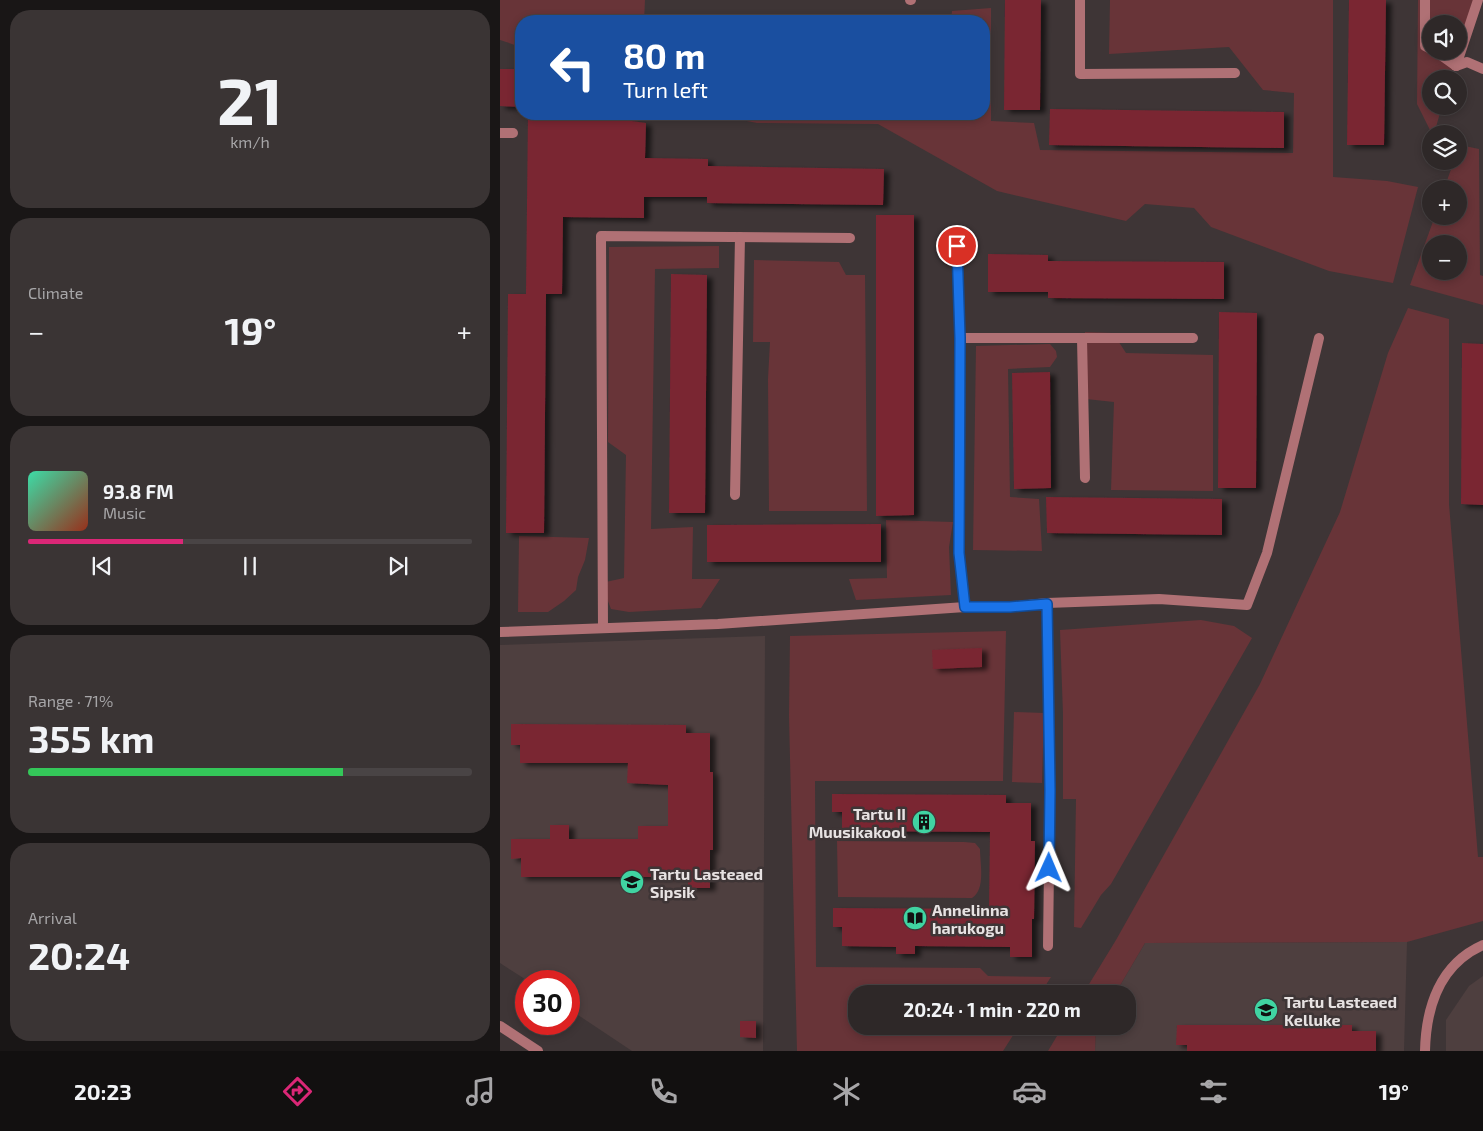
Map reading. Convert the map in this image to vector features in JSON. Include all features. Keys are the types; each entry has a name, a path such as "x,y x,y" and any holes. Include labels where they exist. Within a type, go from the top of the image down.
{"street":[{"path":"1080,0 1080,74 1234,74"},
{"path":"1425,0 1425,15"},
{"path":"1456,66 1478,0"},
{"path":"1448,60 1456,66"},
{"path":"1456,66 1467,62 1483,69"},
{"path":"500,133 513,133"},
{"path":"603,628 601,236 850,238"},
{"path":"736,495 740,237"},
{"path":"957,246 960,338 959,553 965,607"},
{"path":"960,338 1193,338"},
{"path":"500,632 718,624 965,607 1010,607 1159,599 1248,605 1267,553 1319,338"},
{"path":"1082,339 1084,478"},
{"path":"1047,604 1050,790 1048,946"},
{"path":"1425,1051 1425,1028 1429,1010 1439,985 1460,959 1470,951 1483,945"},
{"path":"500,1026 538,1051"}],"shaded area":[{"path":"500,0 645,0 644,15 515,15 515,45 500,40"},
{"path":"1110,0 1333,0 1333,177 1387,181 1418,187 1393,283 1329,271 1211,227 1194,208 1145,204 1126,221 997,191 878,124 757,123 742,120 990,120 990,15 952,15 952,11 991,8 991,121 1034,123 1040,150 1293,153 1294,93 1263,90 1229,47 1109,54"},
{"path":"1418,0 1474,0 1467,24 1467,15 1422,15 1422,60 1456,60 1453,70 1422,70 1422,114 1417,104"},
{"path":"1422,115 1439,115 1437,125 1428,125"},
{"path":"1467,146 1479,149 1480,275 1483,276 1483,305 1410,285 1422,252 1422,280 1467,280 1467,235 1428,235 1432,225 1467,225 1467,180 1447,180 1451,170 1467,170"},
{"path":"719,246 719,268 655,269 651,529 693,527 692,579 720,579 701,608 629,612 611,609 601,583 624,578 626,455 608,442 609,247"},
{"path":"754,260 839,262 846,275 865,275 867,511 769,511 768,379 770,342 753,342"},
{"path":"1408,308 1449,319 1449,504 1478,857 1483,857 1483,921 1407,942 1145,943 1120,985 1088,985 1116,940 1260,684 1340,512 1388,353"},
{"path":"1085,332 1113,333 1126,353 1213,355 1213,491 1111,490 1114,402 1086,399"},
{"path":"1050,344 1056,351 1057,357 1050,367 1008,369 1010,497 1039,499 1042,551 973,550 976,346"},
{"path":"886,520 953,522 949,547 951,595 856,600 849,579 887,578"},
{"path":"519,536 589,538 576,590 548,612 518,612"},
{"path":"1201,620 1234,626 1252,638 1111,884 1101,895 1081,928 1074,927 1076,799 1063,799 1063,714 1060,630"},
{"path":"1006,631 1003,781 815,781 816,967 980,968 988,976 1051,977 1046,985 848,985 848,1035 1013,1035 1003,1051 797,1051 789,716 790,636"},
{"name":"Tartu Lasteaed Sipsik","path":"765,636 763,1051 632,1051 580,1016 580,970 515,970 515,973 500,963 500,645"},
{"path":"1014,712 1044,713 1042,783 1012,782"},
{"path":"837,841 975,843 980,849 981,882 979,889 972,898 838,897"},
{"name":"Tartu Lasteaed Kelluke","path":"1407,942 1404,1051 1095,1051 1096,1035 1136,1035 1136,985 1120,985 1145,943"},
{"path":"1483,976 1483,1051 1446,1051 1446,1020 1469,986"},
{"path":"1058,1035 1096,1035 1095,1051 1048,1051"}],"building":[{"path":"1005,0 1041,0 1040,110 1004,110"},
{"path":"1349,0 1386,0 1384,145 1347,145"},
{"path":"500,69 515,69 515,107 500,106"},
{"path":"1050,109 1284,112 1284,148 1049,145"},
{"path":"528,120 624,120 646,123 645,158 708,159 708,166 884,169 883,205 707,203 707,197 644,197 644,218 563,217 562,294 546,294 544,533 506,533 508,294 526,294"},
{"path":"876,215 914,215 914,515 876,516"},
{"path":"988,254 1048,255 1048,261 1224,262 1224,299 1048,298 1048,292 988,292"},
{"path":"671,274 707,275 705,513 669,513"},
{"path":"1219,312 1257,313 1256,488 1218,488"},
{"path":"1462,343 1483,344 1483,505 1461,504"},
{"path":"1050,372 1051,488 1014,489 1012,373"},
{"path":"1046,497 1222,499 1222,535 1047,533"},
{"path":"881,524 881,562 707,562 707,525"},
{"path":"982,648 982,667 933,669 932,650"},
{"path":"511,724 686,725 686,733 710,733 710,772 713,772 713,850 710,850 710,888 688,888 688,877 521,877 521,858 511,859 511,839 550,839 550,825 569,825 569,839 638,839 638,826 668,826 668,785 627,783 628,763 520,763 520,745 511,745"},
{"path":"832,794 1006,795 1006,803 1031,803 1031,841 1035,841 1032,957 1010,957 1010,947 915,946 915,954 896,954 896,947 842,946 842,927 833,927 833,908 989,909 990,832 842,831 842,812 832,812"},
{"path":"740,1021 756,1021 756,1038 740,1037"},
{"path":"1177,1025 1352,1025 1352,1031 1376,1031 1376,1051 1187,1051 1187,1045 1176,1045"}],"place":[{"name":"Tartu II Muusikakool","path":"924,822"},
{"name":"Tartu Lasteaed Sipsik","path":"632,882"},
{"name":"Annelinna harukogu","path":"915,918"},
{"name":"Tartu Lasteaed Kelluke","path":"1266,1010"}],"route":[{"path":"957,246 960,338 959,553 965,607 1010,607 1047,604 1050,790 1049,868"}]}
